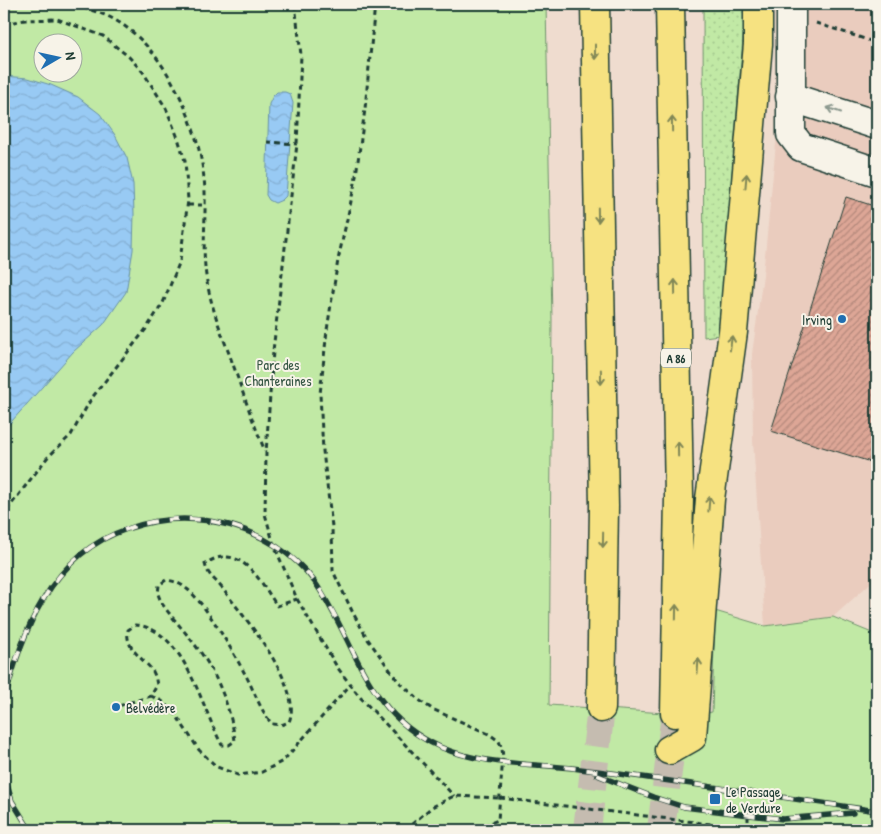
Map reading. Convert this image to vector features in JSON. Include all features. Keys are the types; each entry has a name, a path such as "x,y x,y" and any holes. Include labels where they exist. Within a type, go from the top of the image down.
{"highway":[{"path":"595,4 604,506 601,708"},
{"name":"A 86","path":"670,4 678,497 675,713"},
{"path":"669,750 692,737 710,499 733,332 758,44 758,4"}],"lane":[{"path":"791,4 791,134 800,147 877,172"},
{"path":"790,97 877,125"}],"path":[{"path":"4,7 26,4"},
{"path":"56,4 89,10 114,19 133,33 168,72 185,105 202,169 204,205 203,258 208,287 218,327 236,372 249,414 266,453"},
{"path":"295,4 301,55 297,144 273,351 266,453 265,514 274,545 297,598 337,666 350,685 454,796"},
{"path":"375,4 366,100 355,183 338,260 326,330 320,394 323,451 332,527 333,571 367,638 398,680 418,700 432,709 490,734 499,742 503,754 498,820 472,830"},
{"path":"4,24 24,20 57,19 103,36 129,57 143,72 166,108 178,138 185,161 188,205 180,261 163,303 146,329 91,399 72,435 48,458 7,510 4,520"},
{"path":"812,22 877,43"},
{"path":"267,142 297,144"},
{"path":"188,205 204,205"},
{"path":"151,696 157,685 155,676 151,669 134,652 127,637 128,630 135,625 142,626 165,639 183,662 196,686 222,745 229,746 235,741 233,722 222,693 209,667 197,646 161,602 158,594 159,585 166,580 174,581 187,589 202,606 224,639 272,724 281,725 288,722 292,714 291,707 288,692 279,669 248,621 220,585 207,573 205,564 214,558 232,558 250,567 263,583 277,606 297,598"},
{"path":"112,708 151,696 162,701 176,715 199,750 217,766 238,775 262,772 283,761 350,685"},
{"path":"405,830 432,807 454,796 500,798 726,826 743,830"},
{"path":"748,812 748,830"}],"shaded area":[{"path":"781,4 877,4 877,577 833,617 765,626 753,440 752,354 763,275 781,93"}],"green space":[{"name":"Parc des Chanteraines","path":"4,4 546,4 552,320 549,705 693,715 712,712 715,611 765,626 833,617 877,635 877,830 4,830"},
{"path":"703,4 744,4 744,25 719,335 704,337"}],"water":[{"path":"4,76 28,78 32,79 32,82 51,85 78,97 100,114 115,135 127,158 133,184 134,214 133,250 126,292 103,325 73,352 4,430"},
{"path":"277,92 290,94 293,103 286,196 275,203 269,200 266,195 269,104"}],"building":[{"name":"Irving","path":"846,197 877,207 877,464 771,431"}],"tunnel":[{"path":"587,830 601,708"},
{"path":"661,830 675,713"}],"railway":[{"path":"4,703 11,676 30,624 43,599 59,577 78,557 101,541 139,525 165,520 203,520 229,525 253,534 276,546 297,562 314,581 329,604 378,696 394,715 415,733 440,747 474,758 492,761 617,774 877,811"},
{"path":"4,775 12,801 30,830"},
{"path":"597,775 684,807 783,819 853,813"}],"place":[{"name":"Irving","path":"842,319"},
{"name":"Belvédère","path":"116,707"},
{"name":"Le Passage de Verdure","path":"715,799"}]}
